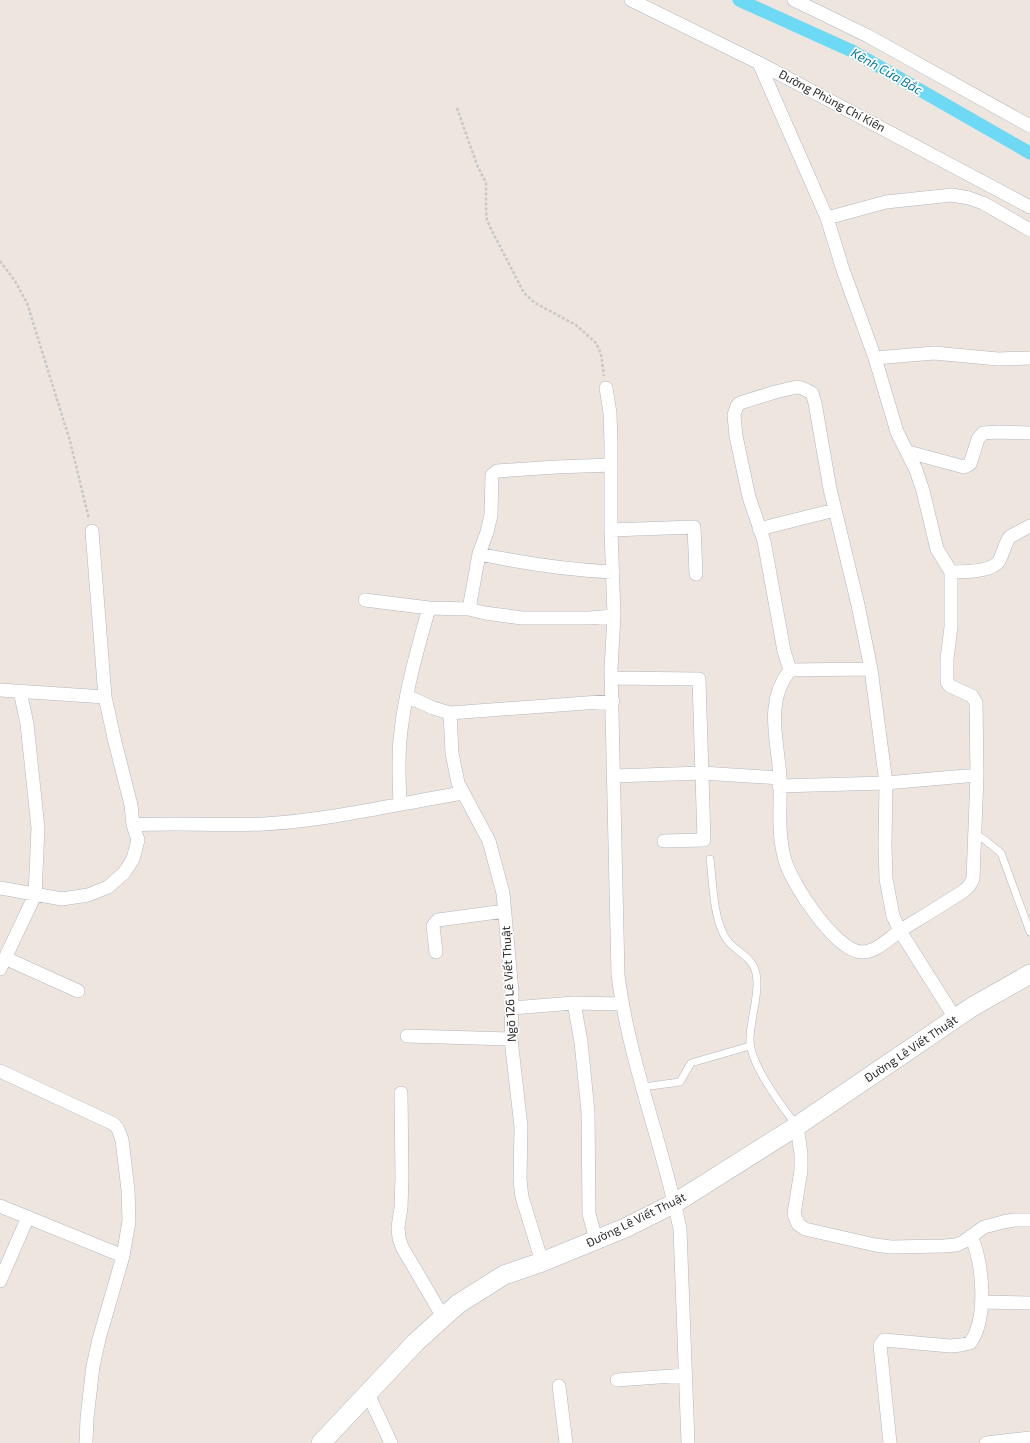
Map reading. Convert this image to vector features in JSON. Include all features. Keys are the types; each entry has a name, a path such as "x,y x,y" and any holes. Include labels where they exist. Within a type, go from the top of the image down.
{"main road":[{"name":"Đường Lê Viết Thuật","path":"321,1443 416,1342 458,1304 504,1275 542,1262 625,1228 675,1203 797,1126 972,1007 1030,974"}],"street":[{"name":"Đường Phùng Chí Kiên","path":"631,0 759,63 1030,206"},
{"path":"794,0 868,36 1030,126"},
{"path":"759,63 827,218 875,358 898,432 902,443 908,452 923,491 937,550 951,572 951,627 947,659 947,682 950,686 970,694 975,699 977,775 974,833 974,872 969,886 878,946 863,952 848,948 822,923 801,892 785,861 781,843 780,782 775,739 774,714 776,698 780,685 790,670"},
{"path":"827,218 886,202 952,195 969,198 983,203 1030,230"},
{"path":"875,358 934,354 998,360 1030,358"},
{"path":"606,388 610,413 611,530 614,616 612,678 618,975 622,1004 675,1203 680,1229 688,1443"},
{"path":"790,670 784,651 764,541 749,496 741,465 734,415 737,406 740,403 775,392 802,388 812,393 815,403 830,489 858,605 871,669 886,783 886,879 893,916 900,931 956,1018"},
{"path":"908,452 964,467 970,464 978,439 983,433 1030,433"},
{"path":"469,609 479,554 491,515 492,475 497,471 611,465"},
{"path":"759,529 835,510"},
{"path":"951,572 964,572 993,566 998,563 1008,538 1030,526"},
{"path":"611,530 694,527 696,574"},
{"path":"0,888 62,899 88,895 108,887 124,873 133,859 138,840 133,825 131,805 115,742 106,697 92,531"},
{"path":"479,554 552,567 586,571 613,572"},
{"path":"365,600 429,608 469,609 497,615 522,618 589,618 614,616"},
{"path":"400,804 400,739 407,696 429,608"},
{"path":"790,670 871,669"},
{"path":"612,678 699,679 704,840 664,841"},
{"path":"0,690 106,697"},
{"path":"20,691 27,724 38,828 35,895 3,964 78,991"},
{"path":"407,696 433,708 450,713 613,701"},
{"name":"Ngõ 126 Lê Viết Thuật","path":"450,713 452,753 458,783 489,841 503,894 510,957 512,1008 511,1039 521,1127 520,1180 522,1198 542,1262"},
{"path":"614,776 702,773 780,782 886,783 977,775"},
{"path":"133,825 159,823 220,825 265,824 363,812 463,793"},
{"path":"436,952 433,926 438,920 505,911"},
{"path":"512,1008 574,1004 622,1004"},
{"path":"574,1004 581,1042 588,1112 589,1214 596,1240"},
{"path":"407,1036 511,1039"},
{"path":"0,1071 114,1124 118,1129 122,1140 128,1190 129,1221 116,1286 99,1339 93,1366 87,1418 86,1443"},
{"path":"401,1093 402,1177 401,1208 398,1227 399,1238 402,1247 443,1317"},
{"path":"797,1126 801,1154 801,1170 794,1214 798,1224 805,1229 875,1245 902,1248 956,1245 984,1228 1014,1220 1030,1220"},
{"path":"0,1206 123,1256"},
{"path":"0,1281 28,1217"},
{"path":"890,1443 880,1345 881,1342 884,1340 950,1346 970,1343 977,1330 982,1302 980,1270 976,1246 971,1236"},
{"path":"982,1302 1030,1303"},
{"path":"617,1380 686,1375"},
{"path":"559,1386 566,1443"},
{"path":"368,1394 391,1443"},
{"path":"994,1443 1030,1438"}],"lane":[{"path":"974,833 1001,853 1030,932"},
{"path":"710,859 718,923 726,938 751,962 756,973 756,992 750,1046 761,1072 772,1092 797,1126"},
{"path":"643,1086 680,1082 691,1063 750,1046"}],"path":[{"path":"457,108 477,165 486,183 487,220 524,293 535,303 576,325 596,342 601,354 606,388"},
{"path":"0,261 15,281 27,303 70,441 92,531"}],"waterway":[{"name":"Kênh Cửa Bắc","path":"739,0 852,51 1030,153"}]}
